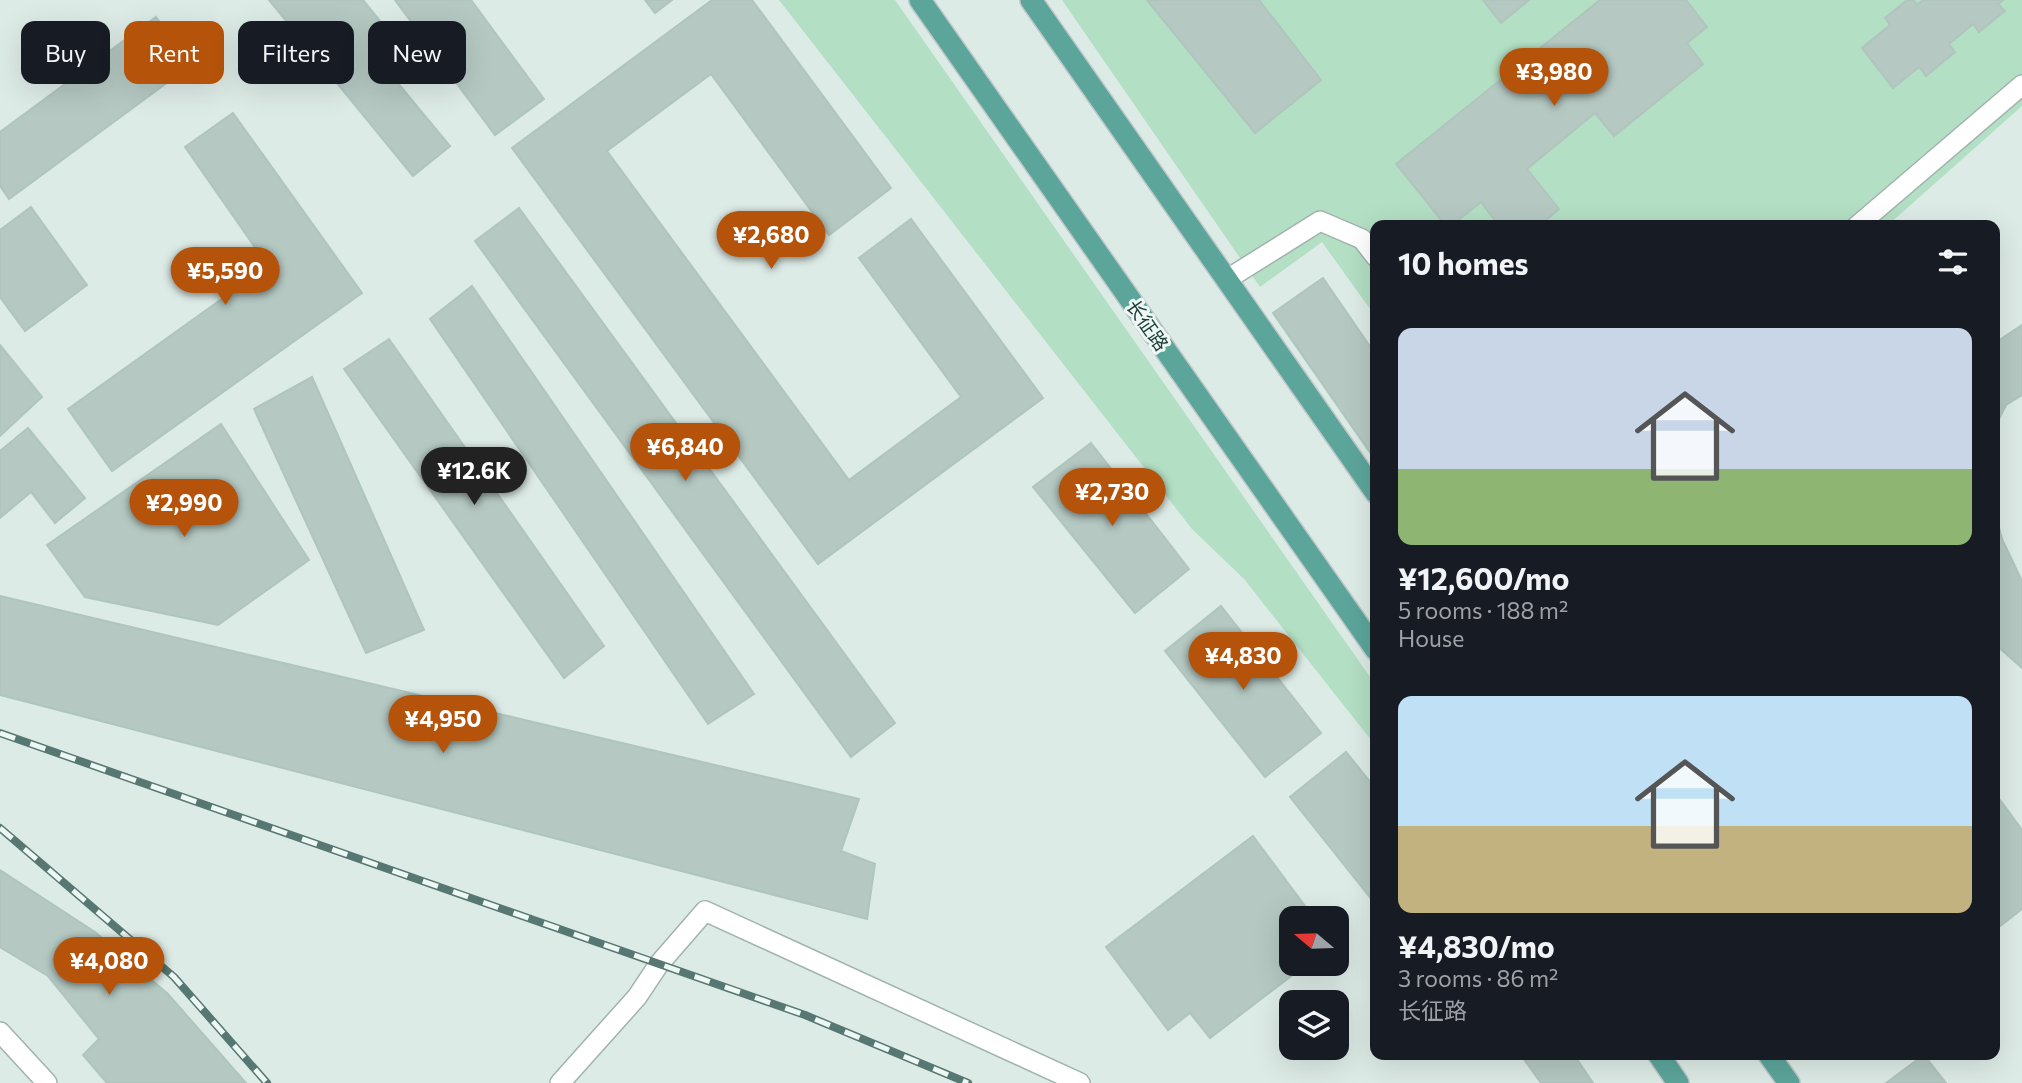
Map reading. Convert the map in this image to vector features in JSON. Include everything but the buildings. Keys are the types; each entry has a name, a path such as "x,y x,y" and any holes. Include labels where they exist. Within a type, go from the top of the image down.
{"main road":[{"name":"长征路","path":"920,0 1370,641"},
{"path":"1031,0 1370,484"},
{"path":"1662,1060 1678,1083"},
{"path":"1773,1060 1789,1083"}],"lane":[{"path":"1864,220 2022,85"},
{"path":"1226,280 1320,221 1362,239 1370,249"},
{"path":"560,1083 637,998 659,964 705,911 1080,1083"},
{"path":"0,1032 47,1083"}],"green space":[{"path":"779,0 895,0 1370,677 1370,739 1244,579 1192,529"},
{"path":"1062,0 2022,0 2022,106 1894,220 1370,220 1370,309 1322,242 1260,287"}],"railway":[{"path":"0,733 805,1015 968,1083"},
{"path":"0,828 174,977 267,1083"}]}
